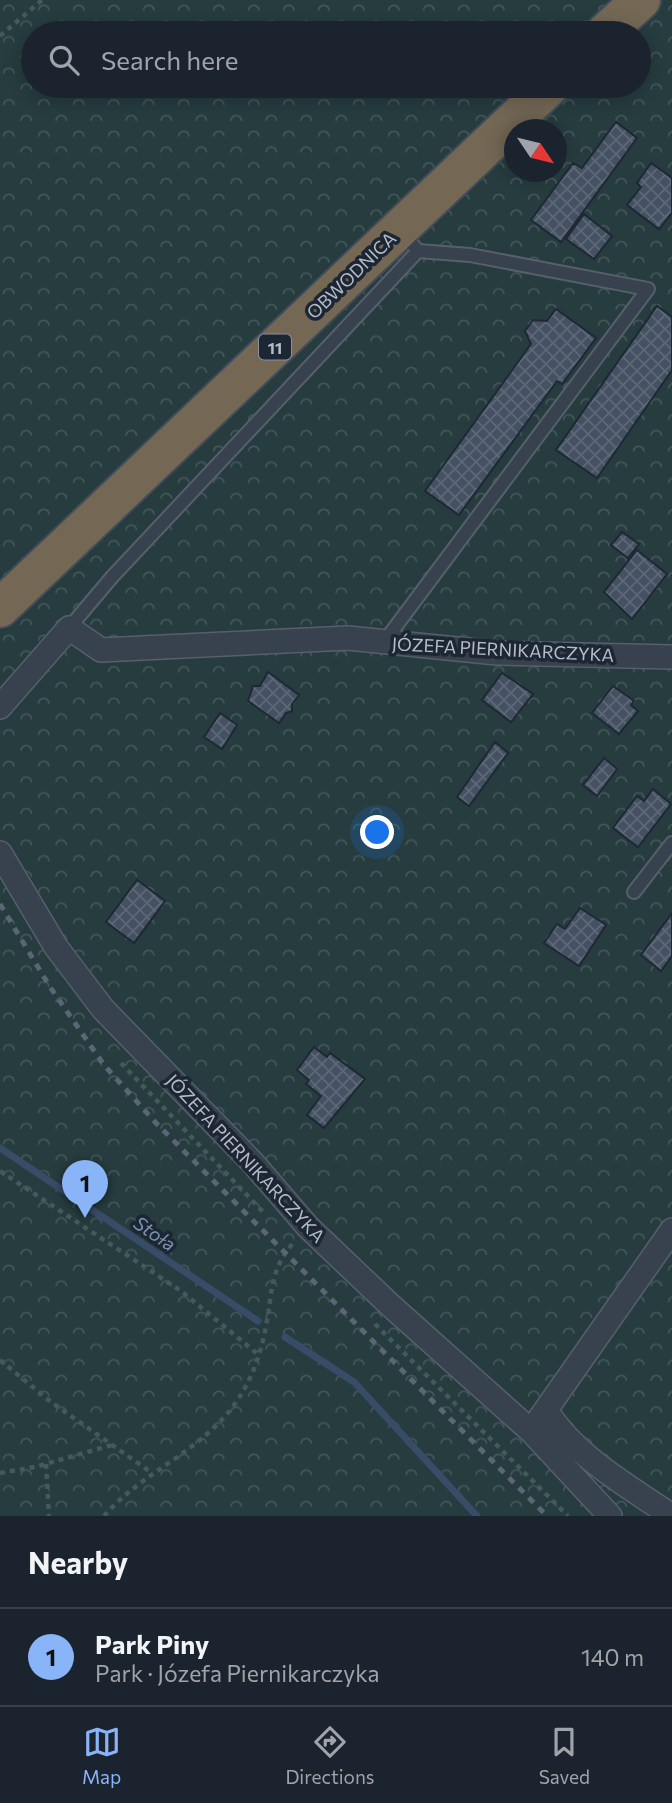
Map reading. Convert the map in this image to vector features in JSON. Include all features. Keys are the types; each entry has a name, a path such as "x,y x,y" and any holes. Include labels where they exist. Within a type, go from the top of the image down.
{"highway":[{"path":"618,21 640,0"},
{"name":"OBWODNICA","path":"0,608 408,240 539,98"}],"street":[{"name":"JÓZEFA PIERNIKARCZYKA","path":"69,628 101,650 348,638 497,653 672,657"},
{"path":"0,707 69,628"},
{"name":"JÓZEFA PIERNIKARCZYKA","path":"0,853 56,947 103,1009 253,1163 308,1227 390,1305 531,1431 610,1516"},
{"path":"531,1431 672,1230"},
{"path":"546,1410 561,1433 672,1516"}],"lane":[{"path":"69,628 408,240 470,255 648,289 384,642"},
{"path":"634,892 672,843"}],"path":[{"path":"0,36 42,0"},
{"path":"0,1171 180,1291 259,1355"},
{"path":"104,1516 152,1473 197,1443 234,1406 256,1366 275,1270 283,1256 308,1227"},
{"path":"0,1360 51,1402 152,1473"},
{"path":"0,1473 46,1464 112,1445"},
{"path":"46,1464 50,1516"}],"green space":[{"path":"0,0 672,0 672,1516 0,1516"}],"building":[{"path":"616,122 637,138 561,242 531,220 559,182 567,182 567,171 573,163 582,168"},
{"path":"651,163 672,178 672,213 659,229 627,205 641,187 637,183"},
{"path":"584,214 612,236 594,259 566,239"},
{"path":"657,306 672,317 672,370 597,478 556,450"},
{"path":"556,309 596,338 562,384 557,381 459,515 425,491 531,344 525,331 533,320 547,321"},
{"path":"622,532 639,544 628,558 611,545"},
{"path":"637,550 667,574 632,619 604,592"},
{"path":"268,672 299,695 292,704 292,711 286,713 279,723 248,701 253,686 260,686"},
{"path":"502,673 533,694 511,722 482,700"},
{"path":"613,686 634,701 631,705 638,711 619,734 592,713"},
{"path":"220,713 237,725 222,749 204,737"},
{"path":"495,742 508,753 469,806 457,797"},
{"path":"604,758 617,769 597,796 583,785"},
{"path":"653,789 671,804 638,847 613,828 637,796 644,801"},
{"path":"137,880 165,901 134,943 106,922"},
{"path":"580,908 606,925 579,966 544,943 557,924 565,929"},
{"path":"672,913 672,956 661,971 641,955"},
{"path":"314,1047 327,1057 330,1053 365,1079 324,1128 307,1115 321,1096 306,1084 309,1080 297,1070"}],"waterway":[{"name":"Stoła","path":"0,1148 258,1321"},
{"name":"Stoła","path":"285,1337 354,1382 477,1516"}],"railway":[{"path":"0,904 50,987 104,1065 156,1123 547,1516"}],"place":[{"name":"Park Piny","path":"85,1218"}]}
